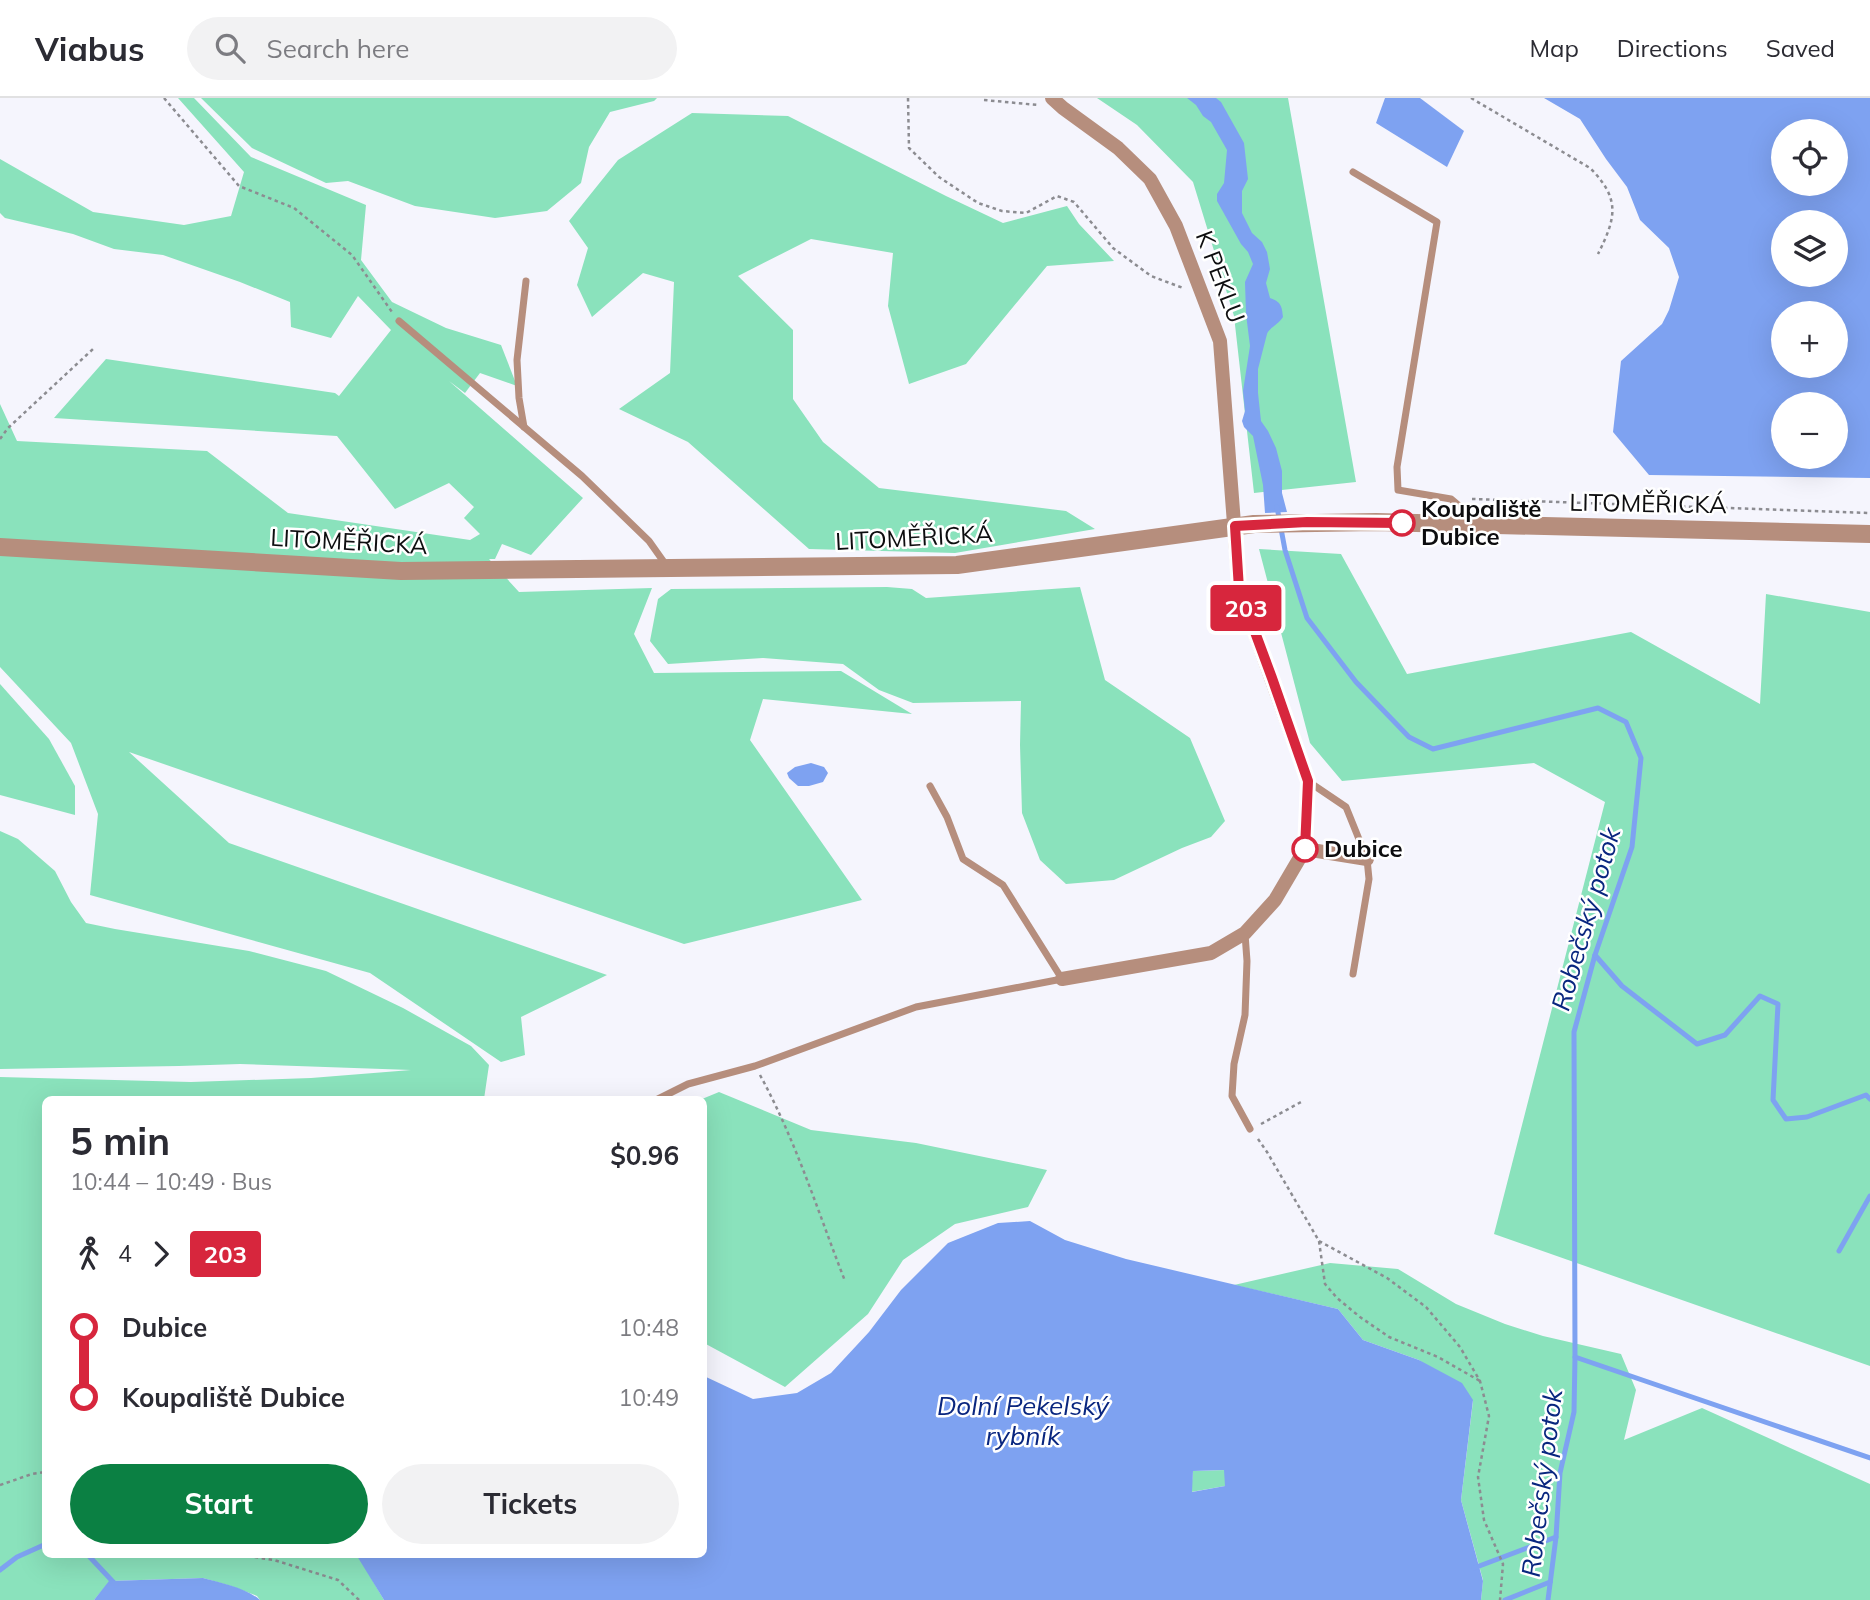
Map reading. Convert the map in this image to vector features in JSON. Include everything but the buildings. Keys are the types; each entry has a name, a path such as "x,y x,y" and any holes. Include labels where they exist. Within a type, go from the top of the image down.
{"street":[{"name":"K PEKLU","path":"1057,103 1118,148 1150,179 1175,226 1220,341 1239,589 1308,781"},
{"name":"LITOMĚŘICKÁ","path":"0,547 401,571 957,565 1235,526 1307,522 1870,534"},
{"path":"1062,979 1211,953 1245,933 1275,900 1305,849 1308,781"},
{"path":"1305,849 1367,859"}],"lane":[{"path":"1353,172 1437,222 1397,467 1398,490 1451,499 1482,525"},
{"path":"524,428 517,360 526,281"},
{"path":"399,321 582,476 649,541 668,568"},
{"path":"1308,781 1346,807 1367,859 1369,878 1353,974"},
{"path":"664,1096 688,1084 755,1066 916,1007 1062,979 1003,885 963,859 947,817 930,786"},
{"path":"1245,933 1245,1015 1234,1064 1232,1096 1250,1129"}],"path":[{"path":"164,98 239,186 295,208 352,255 399,321"},
{"path":"908,98 909,148 939,177 978,203 1002,211 1026,213 1057,196 1074,202 1113,248 1151,276 1203,296"},
{"path":"1471,98 1583,163 1605,183 1613,205 1610,230 1598,254"},
{"path":"984,100 1057,103"},
{"path":"0,439 8,428 93,349"},
{"path":"1451,499 1870,513"},
{"path":"755,1066 778,1108 845,1281"},
{"path":"1301,1102 1250,1129 1267,1152 1319,1241 1325,1284 1360,1317 1389,1337 1438,1357 1480,1381"},
{"path":"1319,1241 1387,1278 1426,1307 1460,1347 1480,1381 1489,1416 1478,1477 1484,1520 1503,1564 1500,1600"},
{"path":"0,1485 42,1473"},
{"path":"261,1558 338,1580 359,1600"}],"green space":[{"path":"178,98 194,98 251,157 366,205 361,260 392,302 446,328 501,345 517,386 480,373 465,393 449,381 583,498 531,555 502,544 495,559 489,559 519,592 652,588 634,634 654,673 841,671 912,714 763,699 750,740 862,900 684,944 129,752 229,843 607,975 521,1017 525,1055 501,1062 370,973 90,895 98,814 71,743 0,667 0,404 17,441 207,451 288,513 470,540 480,534 464,518 474,507 449,483 395,509 337,436 54,418 106,359 335,393 339,396 391,330 358,296 331,338 291,327 290,302 240,282 163,255 114,249 73,234 5,218 0,213 0,159 93,212 184,225 231,216 244,172"},
{"path":"201,98 657,98 610,112 589,147 581,183 547,211 495,218 415,206 348,181 326,183 252,148"},
{"path":"1097,98 1288,98 1356,482 1254,493 1234,316 1193,182 1137,125"},
{"path":"692,113 788,116 1003,223 1067,206 1079,224 1114,261 1047,266 966,364 909,384 888,306 893,253 811,239 738,276 793,330 793,399 823,442 879,488 1066,511 1095,529 955,553 809,549 688,442 619,409 670,373 674,282 643,273 592,317 577,285 588,248 569,221 618,160"},
{"path":"1259,549 1341,554 1407,674 1631,632 1760,704 1766,594 1870,612 1870,1366 1494,1234 1605,802 1534,763 1342,781 1310,743"},
{"path":"1080,587 1105,680 1190,738 1225,821 1211,837 1114,880 1066,884 1040,860 1022,813 1021,701 913,703 879,690 843,664 763,658 668,664 650,641 658,599 671,589 912,589 926,598"},
{"path":"0,684 49,739 75,786 75,815 0,795"},
{"path":"0,831 18,839 55,871 71,902 86,923 249,951 326,971 403,1008 471,1046 489,1065 484,1096 42,1096 42,1558 359,1558 384,1600 260,1600 257,1596 203,1578 110,1581 94,1600 0,1600 0,1077 191,1082 311,1078 411,1070 240,1064 0,1069"},
{"path":"719,1092 811,1130 916,1143 1047,1170 1028,1207 955,1224 903,1260 868,1314 785,1387 707,1345 707,1097"},
{"path":"1330,1263 1398,1269 1456,1304 1505,1324 1543,1336 1621,1354 1636,1390 1624,1440 1702,1408 1870,1484 1870,1600 1481,1600 1483,1580 1461,1500 1473,1401 1419,1360 1363,1340 1338,1309 1234,1285"},
{"path":"1225,1470 1225,1486 1191,1492 1193,1471"}],"water":[{"path":"1187,98 1216,98 1221,102 1244,143 1248,179 1242,191 1242,213 1252,233 1262,242 1267,252 1270,269 1266,283 1270,298 1279,303 1283,313 1283,317 1267,334 1258,369 1258,393 1261,421 1276,448 1282,471 1282,493 1287,512 1265,513 1263,485 1253,436 1242,421 1245,411 1243,391 1250,346 1245,282 1253,264 1217,201 1217,194 1224,183 1227,150 1211,122"},
{"path":"1385,98 1420,98 1464,131 1447,167 1376,123"},
{"path":"1544,98 1870,98 1870,478 1649,475 1613,432 1621,361 1662,324 1679,277 1669,248 1640,220 1627,187 1580,119"},
{"path":"811,763 824,767 828,773 823,782 798,786 789,778 787,773 795,767"},
{"name":"Dolní Pekelský rybník","path":"1030,1221 1065,1240 1126,1259 1338,1309 1363,1340 1419,1360 1462,1383 1473,1400 1461,1500 1483,1581 1481,1600 384,1600 358,1558 707,1558 707,1377 753,1399 797,1393 831,1373 869,1332 901,1290 948,1243 998,1223","holes":["1224,1470 1225,1486 1192,1492 1193,1471"]},
{"path":"203,1578 241,1589 260,1600 94,1600 109,1581"}],"waterway":[{"name":"Robečský potok","path":"1277,507 1285,550 1307,618 1356,682 1409,737 1433,749 1598,708 1626,722 1641,758 1632,847 1595,955 1574,1032 1574,1412 1560,1473 1548,1600"},
{"path":"1595,955 1622,986 1697,1044 1725,1035 1760,996 1778,1004 1773,1100 1786,1119 1807,1117 1866,1095 1870,1099"},
{"path":"1839,1251 1870,1196"},
{"path":"1575,1357 1870,1458"},
{"path":"1474,1568 1556,1537"},
{"path":"0,1570 17,1557 42,1546"},
{"path":"91,1558 116,1585"},
{"path":"1505,1600 1550,1582"}],"bus line":[{"name":"203","path":"1305,849 1308,781 1239,589 1235,526 1307,522 1402,523"}],"place":[{"name":"Koupaliště Dubice","path":"1402,523"},
{"name":"Dubice","path":"1305,849"}]}
